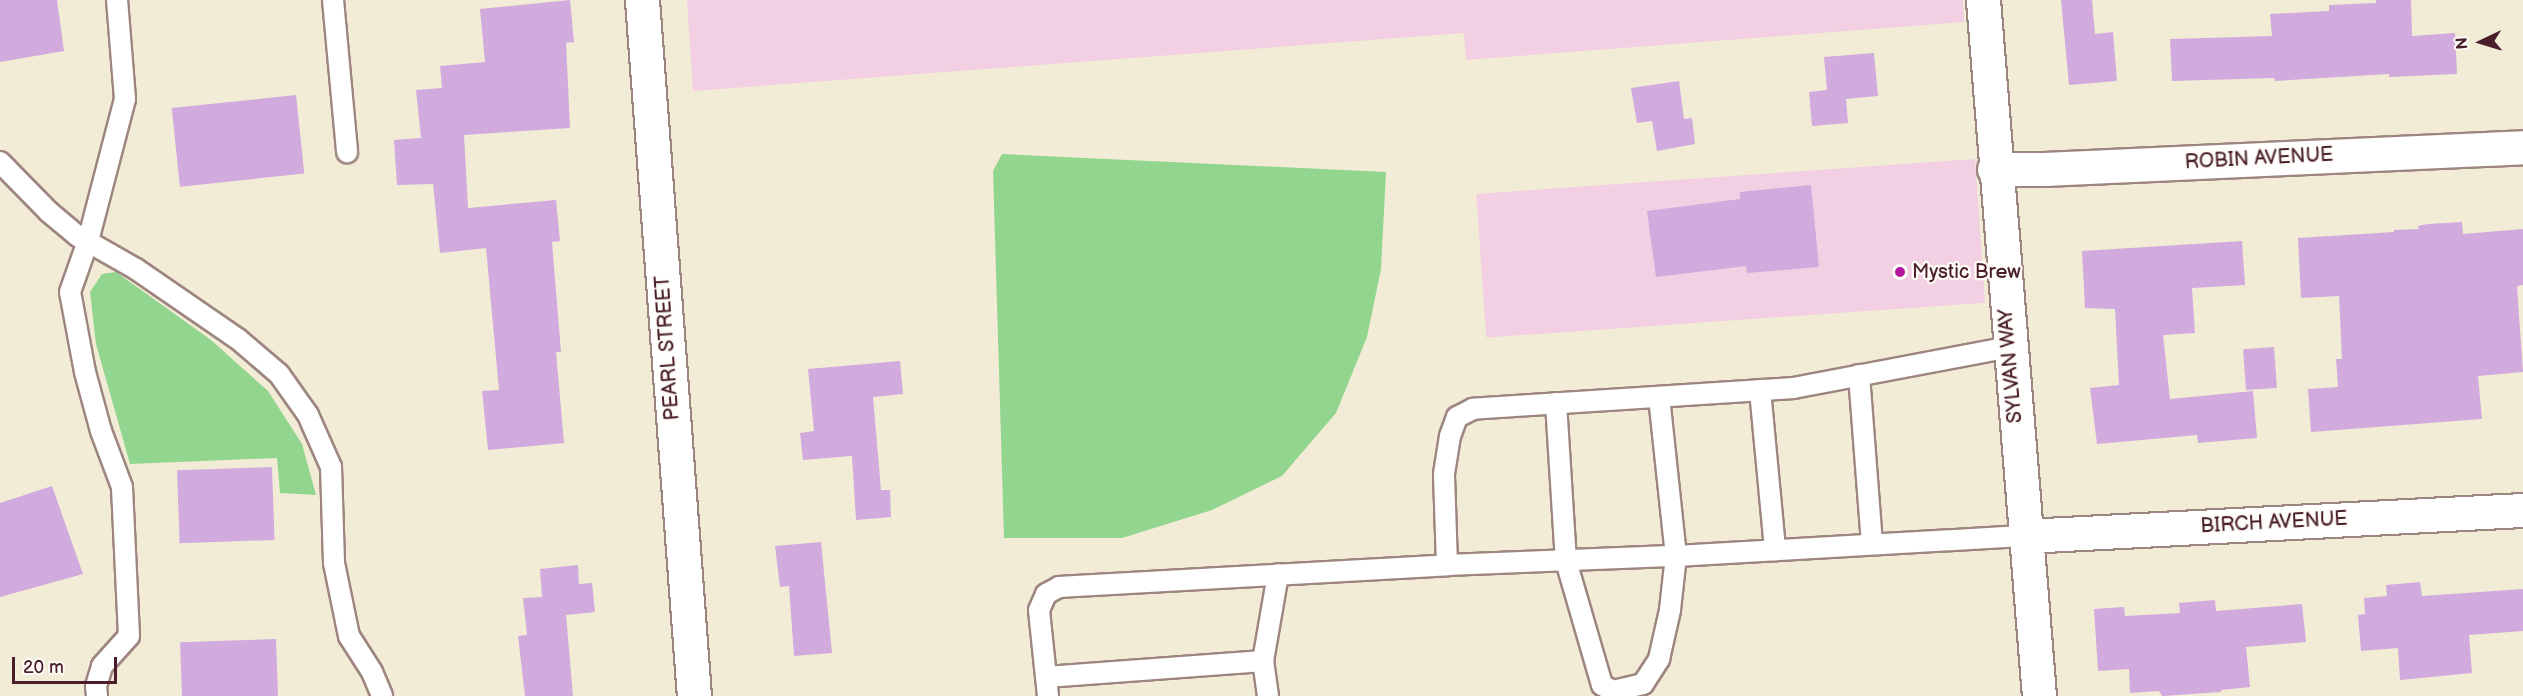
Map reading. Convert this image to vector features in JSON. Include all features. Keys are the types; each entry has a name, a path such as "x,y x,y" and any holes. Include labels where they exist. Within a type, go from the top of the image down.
{"street":[{"name":"PEARL STREET","path":"642,0 694,696"},
{"name":"SYLVAN WAY","path":"1983,0 1994,169 2039,696"},
{"name":"ROBIN AVENUE","path":"1994,169 2056,169 2523,147"},
{"name":"BIRCH AVENUE","path":"2026,536 2523,510"}],"lane":[{"path":"97,696 96,686 102,666 129,636 122,487 101,431 70,305 72,279 88,241 125,99 117,0"},
{"path":"333,0 347,152"},
{"path":"0,162 49,212 88,241 136,269 238,339 279,375 308,415 331,467 334,563 349,636 372,672 382,696"},
{"path":"1447,565 1444,475 1450,436 1457,417 1473,409 1794,388 2010,347"},
{"path":"1859,375 1872,544"},
{"path":"1760,390 1774,550"},
{"path":"1556,403 1566,561 1602,685 1613,691 1643,684 1659,659 1670,609 1676,556 1659,396"},
{"path":"1263,661 1047,686 1039,610 1046,594 1059,587 2026,536"},
{"path":"1268,696 1263,661 1278,574"}],"shaded area":[{"path":"687,0 1963,0 1964,22 1466,60 1464,33 693,91"},
{"path":"1975,159 1985,303 1486,338 1476,194"}],"green space":[{"path":"1002,154 1386,172 1381,269 1367,337 1336,413 1282,476 1212,510 1122,538 1004,538 993,171"},
{"path":"116,272 211,340 268,391 302,444 316,495 280,493 277,458 130,464 96,344 90,292 102,274"}],"building":[{"path":"0,0 57,0 64,51 0,62"},
{"path":"570,0 574,42 566,43 570,128 464,135 468,208 556,200 560,241 552,242 561,352 556,352 564,443 488,450 482,391 499,390 486,248 440,253 433,184 397,185 394,140 421,138 416,90 442,88 440,66 485,62 480,9"},
{"path":"2061,0 2092,0 2095,34 2113,32 2117,81 2069,85"},
{"path":"2376,0 2411,0 2412,36 2455,33 2457,74 2389,77 2389,74 2275,81 2274,78 2172,81 2170,39 2272,36 2270,14 2329,11 2329,5 2376,3"},
{"path":"1874,53 1878,96 1846,99 1848,123 1812,126 1809,92 1827,90 1824,57"},
{"path":"1679,81 1684,119 1692,118 1695,144 1657,151 1652,121 1637,123 1631,88"},
{"path":"296,95 304,174 180,187 172,108"},
{"path":"1811,185 1819,267 1747,273 1746,266 1656,277 1647,211 1740,199 1740,192"},
{"path":"2462,222 2463,234 2523,229 2523,285 2517,286 2523,372 2478,376 2482,419 2311,432 2308,389 2338,387 2336,359 2342,359 2339,296 2301,298 2298,238 2394,232 2394,230 2419,229 2418,226 2428,224"},
{"path":"2242,241 2245,285 2192,288 2195,333 2163,335 2170,399 2253,391 2257,438 2198,443 2197,435 2097,444 2090,388 2119,385 2115,309 2085,308 2082,251"},
{"path":"2274,347 2277,388 2246,390 2243,349"},
{"path":"900,361 903,394 873,397 881,490 890,490 891,517 856,520 852,456 803,460 800,433 814,431 808,369"},
{"path":"272,467 275,540 180,543 177,470"},
{"path":"52,486 83,574 0,597 0,503"},
{"path":"821,542 832,653 794,656 789,586 780,587 775,546"},
{"path":"578,565 579,584 592,583 595,612 566,615 573,696 525,696 518,636 527,635 523,598 542,597 540,569"},
{"path":"2420,582 2422,596 2523,589 2523,631 2469,635 2472,673 2400,680 2398,648 2361,651 2358,615 2365,614 2364,598 2387,596 2386,585"},
{"path":"2215,600 2216,611 2302,604 2306,642 2246,647 2250,687 2221,690 2221,692 2162,696 2159,691 2130,693 2129,669 2098,671 2094,609 2124,607 2125,616 2180,613 2179,603"},
{"path":"276,639 278,696 182,696 180,642"}],"place":[{"name":"Mystic Brew","path":"1900,272"}]}
